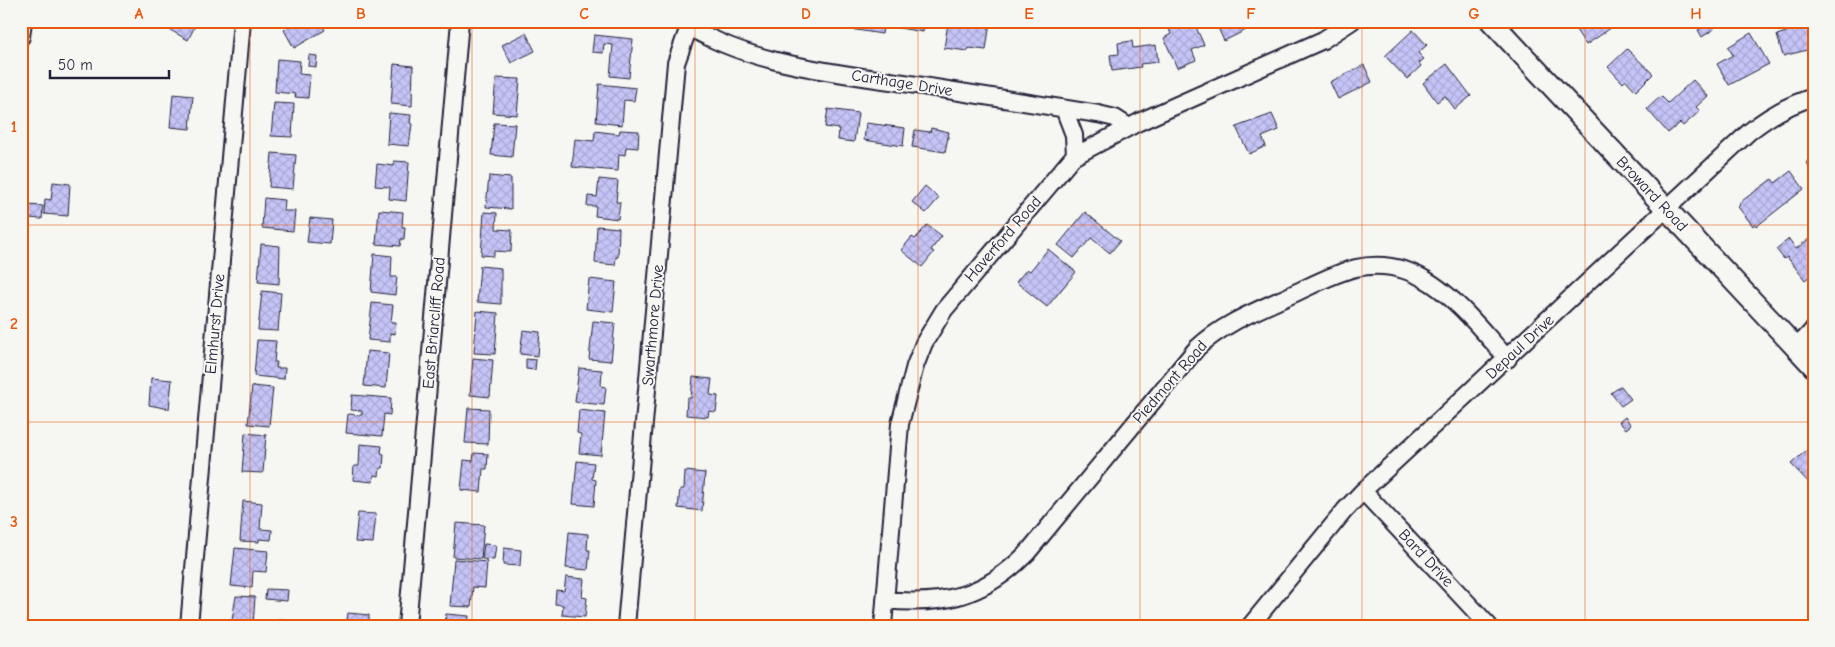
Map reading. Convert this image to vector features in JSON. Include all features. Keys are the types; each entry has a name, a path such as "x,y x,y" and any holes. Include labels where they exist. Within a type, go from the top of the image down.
{"main road":[{"name":"Broward Road","path":"1491,21 1814,367"}],"street":[{"path":"21,37 23,21"},
{"name":"Elmhurst Drive","path":"189,626 242,21"},
{"name":"East Briarcliff Road","path":"407,626 460,21"},
{"name":"Haverford Road","path":"883,626 900,424 906,394 924,343 939,318 962,287 1075,156 1130,127 1314,44 1352,21"},
{"name":"Carthage Drive","path":"685,24 726,45 784,62 866,78 1114,118 1130,127"},
{"name":"Swarthmore Drive","path":"626,626 676,63 685,24"},
{"name":"Depaul Drive","path":"1250,626 1345,510 1364,491 1749,132 1769,116 1790,105 1814,97"},
{"path":"1064,109 1074,135 1075,156"},
{"name":"Piedmont Road","path":"885,600 912,602 951,599 972,592 1008,572 1027,553 1197,348 1215,332 1235,320 1343,272 1368,266 1385,265 1417,273 1445,292 1508,358"},
{"path":"1796,348 1814,329"},
{"name":"Bard Drive","path":"1364,491 1489,626"}],"building":[{"path":"154,21 196,21 197,22 188,40"},
{"path":"299,21 320,21 325,30 294,48 284,30"},
{"path":"838,21 884,21 882,34 837,27"},
{"path":"889,21 925,21 923,32 888,26"},
{"path":"975,21 990,22 986,50 969,48 968,51 944,48 948,23 974,27"},
{"path":"1215,21 1257,21 1244,27 1246,30 1224,41"},
{"path":"1570,21 1621,21 1586,45"},
{"path":"1797,21 1814,21 1814,54 1808,55 1807,50 1783,56 1777,35 1786,32 1784,24"},
{"path":"1710,22 1714,29 1702,37 1698,30"},
{"path":"1183,24 1185,29 1195,25 1204,45 1192,50 1196,60 1177,68 1164,38 1171,34 1169,29"},
{"path":"1413,30 1427,45 1418,53 1424,59 1419,63 1421,66 1407,79 1385,56"},
{"path":"526,33 535,51 511,63 502,45"},
{"path":"1751,33 1769,64 1729,85 1717,64 1733,55 1728,47"},
{"path":"594,35 633,39 629,78 610,76 613,45 604,44 603,53 592,52"},
{"path":"1132,41 1133,48 1156,45 1158,62 1140,64 1141,67 1112,71 1110,55 1119,54 1118,43"},
{"path":"1627,49 1653,74 1636,91 1626,80 1623,83 1608,67"},
{"path":"309,55 317,56 316,67 308,66"},
{"path":"277,59 300,61 299,74 310,75 308,98 295,97 296,94 275,92"},
{"path":"394,64 413,66 412,106 391,104"},
{"path":"1447,64 1471,96 1455,109 1445,96 1437,102 1423,83"},
{"path":"1364,65 1372,82 1338,99 1330,82"},
{"path":"496,78 520,79 517,115 493,113"},
{"path":"1693,80 1708,96 1696,107 1700,111 1683,126 1680,123 1668,133 1647,109 1661,96 1668,103"},
{"path":"599,84 636,88 634,101 624,100 622,125 596,122"},
{"path":"173,94 193,96 190,129 170,127"},
{"path":"274,103 294,104 292,137 271,136"},
{"path":"828,109 858,113 854,142 838,140 839,129 825,127"},
{"path":"389,113 411,115 410,123 412,124 409,146 387,144"},
{"path":"1272,114 1279,130 1262,137 1266,146 1249,154 1236,127"},
{"path":"494,123 515,124 512,157 491,155"},
{"path":"866,123 905,128 903,146 864,140"},
{"path":"931,128 949,132 945,152 912,147 915,130 930,132"},
{"path":"620,130 639,131 638,148 626,147 625,155 619,154 618,171 572,167 575,139 594,141 595,131 619,134"},
{"path":"272,153 296,155 293,189 269,187"},
{"path":"1814,159 1814,184 1807,161"},
{"path":"394,161 409,162 406,201 389,199 390,187 375,186 377,164 394,166"},
{"path":"1791,171 1804,189 1757,226 1755,223 1753,226 1738,207 1739,203 1772,179 1775,183"},
{"path":"489,176 511,178 511,209 486,207"},
{"path":"599,179 618,181 616,202 620,202 618,219 595,216 596,206 587,206 588,196 597,197"},
{"path":"53,182 70,184 68,216 44,214 45,199 51,200"},
{"path":"925,186 939,198 926,213 912,202"},
{"path":"264,198 285,200 284,211 295,211 293,231 262,228"},
{"path":"28,205 43,206 42,219 28,218"},
{"path":"379,210 403,212 402,227 405,227 404,239 401,239 400,246 376,244"},
{"path":"484,212 497,213 496,229 512,230 511,252 494,251 494,256 481,255"},
{"path":"1085,212 1120,241 1110,253 1091,238 1074,258 1058,245"},
{"path":"310,218 332,220 330,244 307,242"},
{"path":"927,225 942,236 931,250 934,252 922,267 901,250 912,237 915,239"},
{"path":"597,226 619,228 618,257 616,257 615,265 595,263"},
{"path":"1814,235 1814,273 1805,280 1787,257 1784,259 1776,249 1789,239 1796,249"},
{"path":"261,244 280,246 279,284 258,282"},
{"path":"1048,249 1076,272 1047,307 1016,282 1027,269 1030,271"},
{"path":"374,254 392,256 391,277 397,277 395,295 371,292"},
{"path":"480,266 501,268 501,304 477,302"},
{"path":"589,279 616,282 613,312 586,309"},
{"path":"262,291 281,293 278,331 258,330"},
{"path":"372,303 393,305 391,322 396,322 395,334 390,333 390,342 368,340"},
{"path":"477,311 498,313 495,354 474,353"},
{"path":"593,321 615,323 611,361 589,359"},
{"path":"523,330 540,332 538,356 520,354"},
{"path":"257,340 276,341 274,362 277,362 276,368 285,368 284,379 254,376"},
{"path":"367,351 389,353 386,388 364,386"},
{"path":"473,358 493,360 490,397 470,395"},
{"path":"526,359 536,360 535,370 526,369"},
{"path":"579,368 602,370 601,386 606,387 604,405 575,402"},
{"path":"693,377 712,379 710,395 718,396 716,412 709,411 708,417 686,415 687,398 691,398"},
{"path":"151,378 172,380 169,409 149,405"},
{"path":"252,386 273,388 269,426 248,424"},
{"path":"1621,386 1631,399 1621,406 1611,393"},
{"path":"352,395 391,398 390,415 384,414 382,436 346,433 348,414 362,415 362,411 351,410"},
{"path":"468,408 489,409 488,444 465,443"},
{"path":"579,410 605,413 601,455 579,453 581,434 577,433"},
{"path":"1625,417 1631,425 1626,429 1619,422"},
{"path":"245,433 266,435 263,473 242,472"},
{"path":"360,444 382,446 381,453 384,454 383,468 380,468 379,476 374,475 373,482 353,480 354,466 359,466"},
{"path":"1808,449 1814,454 1814,488 1791,464"},
{"path":"474,453 488,454 487,469 483,469 481,492 461,490 464,460 473,461"},
{"path":"577,461 594,463 592,479 596,480 594,506 573,504"},
{"path":"685,471 705,473 702,511 678,508 680,489 684,489"},
{"path":"243,501 262,503 260,529 272,530 271,540 259,539 259,542 240,541"},
{"path":"358,513 376,514 373,543 355,542"},
{"path":"456,523 484,525 481,559 453,557"},
{"path":"569,532 588,534 587,550 590,550 588,570 566,568"},
{"path":"484,544 496,545 494,560 482,559"},
{"path":"235,548 268,551 266,572 253,571 252,588 231,586"},
{"path":"504,548 521,550 520,566 503,565"},
{"path":"454,559 487,562 485,588 473,587 471,607 450,606"},
{"path":"566,577 584,579 582,597 587,598 585,617 562,615 563,605 555,604 556,590 564,591"},
{"path":"266,589 288,590 287,601 265,599"},
{"path":"236,596 255,597 253,626 231,626"},
{"path":"348,613 369,615 369,626 346,626"},
{"path":"446,614 469,616 468,626 445,626"},
{"path":"279,620 292,621 292,626 278,626"}]}
